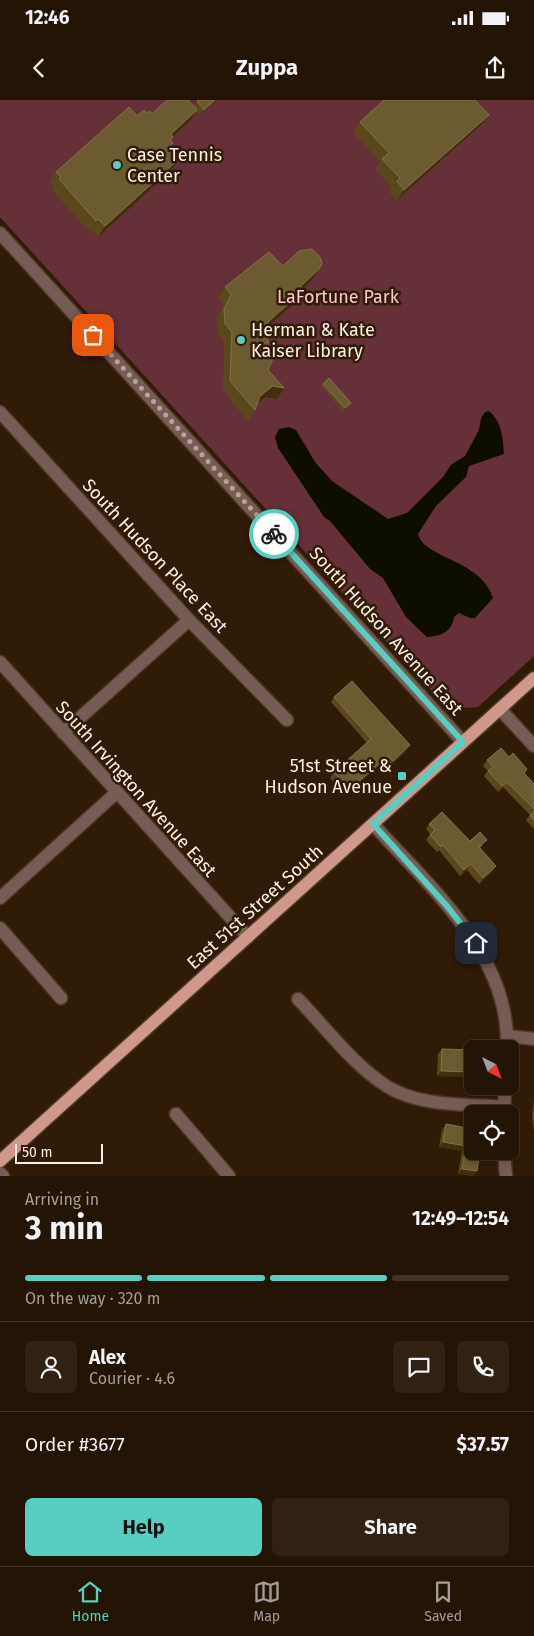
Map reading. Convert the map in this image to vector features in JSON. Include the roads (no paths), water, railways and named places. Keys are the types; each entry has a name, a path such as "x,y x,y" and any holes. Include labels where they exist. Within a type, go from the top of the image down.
{"main road":[{"name":"East 51st Street South","path":"0,1161 534,678"}],"street":[{"name":"South Hudson Avenue East","path":"0,233 463,742"},
{"name":"South Hudson Place East","path":"0,412 189,620 287,720"},
{"path":"63,733 189,620"},
{"name":"South Irvington Avenue East","path":"0,662 116,794 248,937"},
{"path":"500,709 534,746"},
{"path":"0,898 116,794"},
{"path":"373,824 447,906 483,955 501,998 507,1040"},
{"path":"0,928 61,998"},
{"path":"298,998 363,1067 389,1088 425,1100 464,1105"},
{"path":"519,1041 534,1039"},
{"path":"176,1114 229,1176"},
{"path":"505,1160 506,1176"},
{"path":"0,1173 3,1176"}],"place":[{"name":"Case Tennis Center","path":"117,165"},
{"name":"Herman & Kate Kaiser Library","path":"241,340"},
{"name":"51st Street & Hudson Avenue","path":"402,776"}],"park label":[{"name":"LaFortune Park","path":"338,297"}]}
